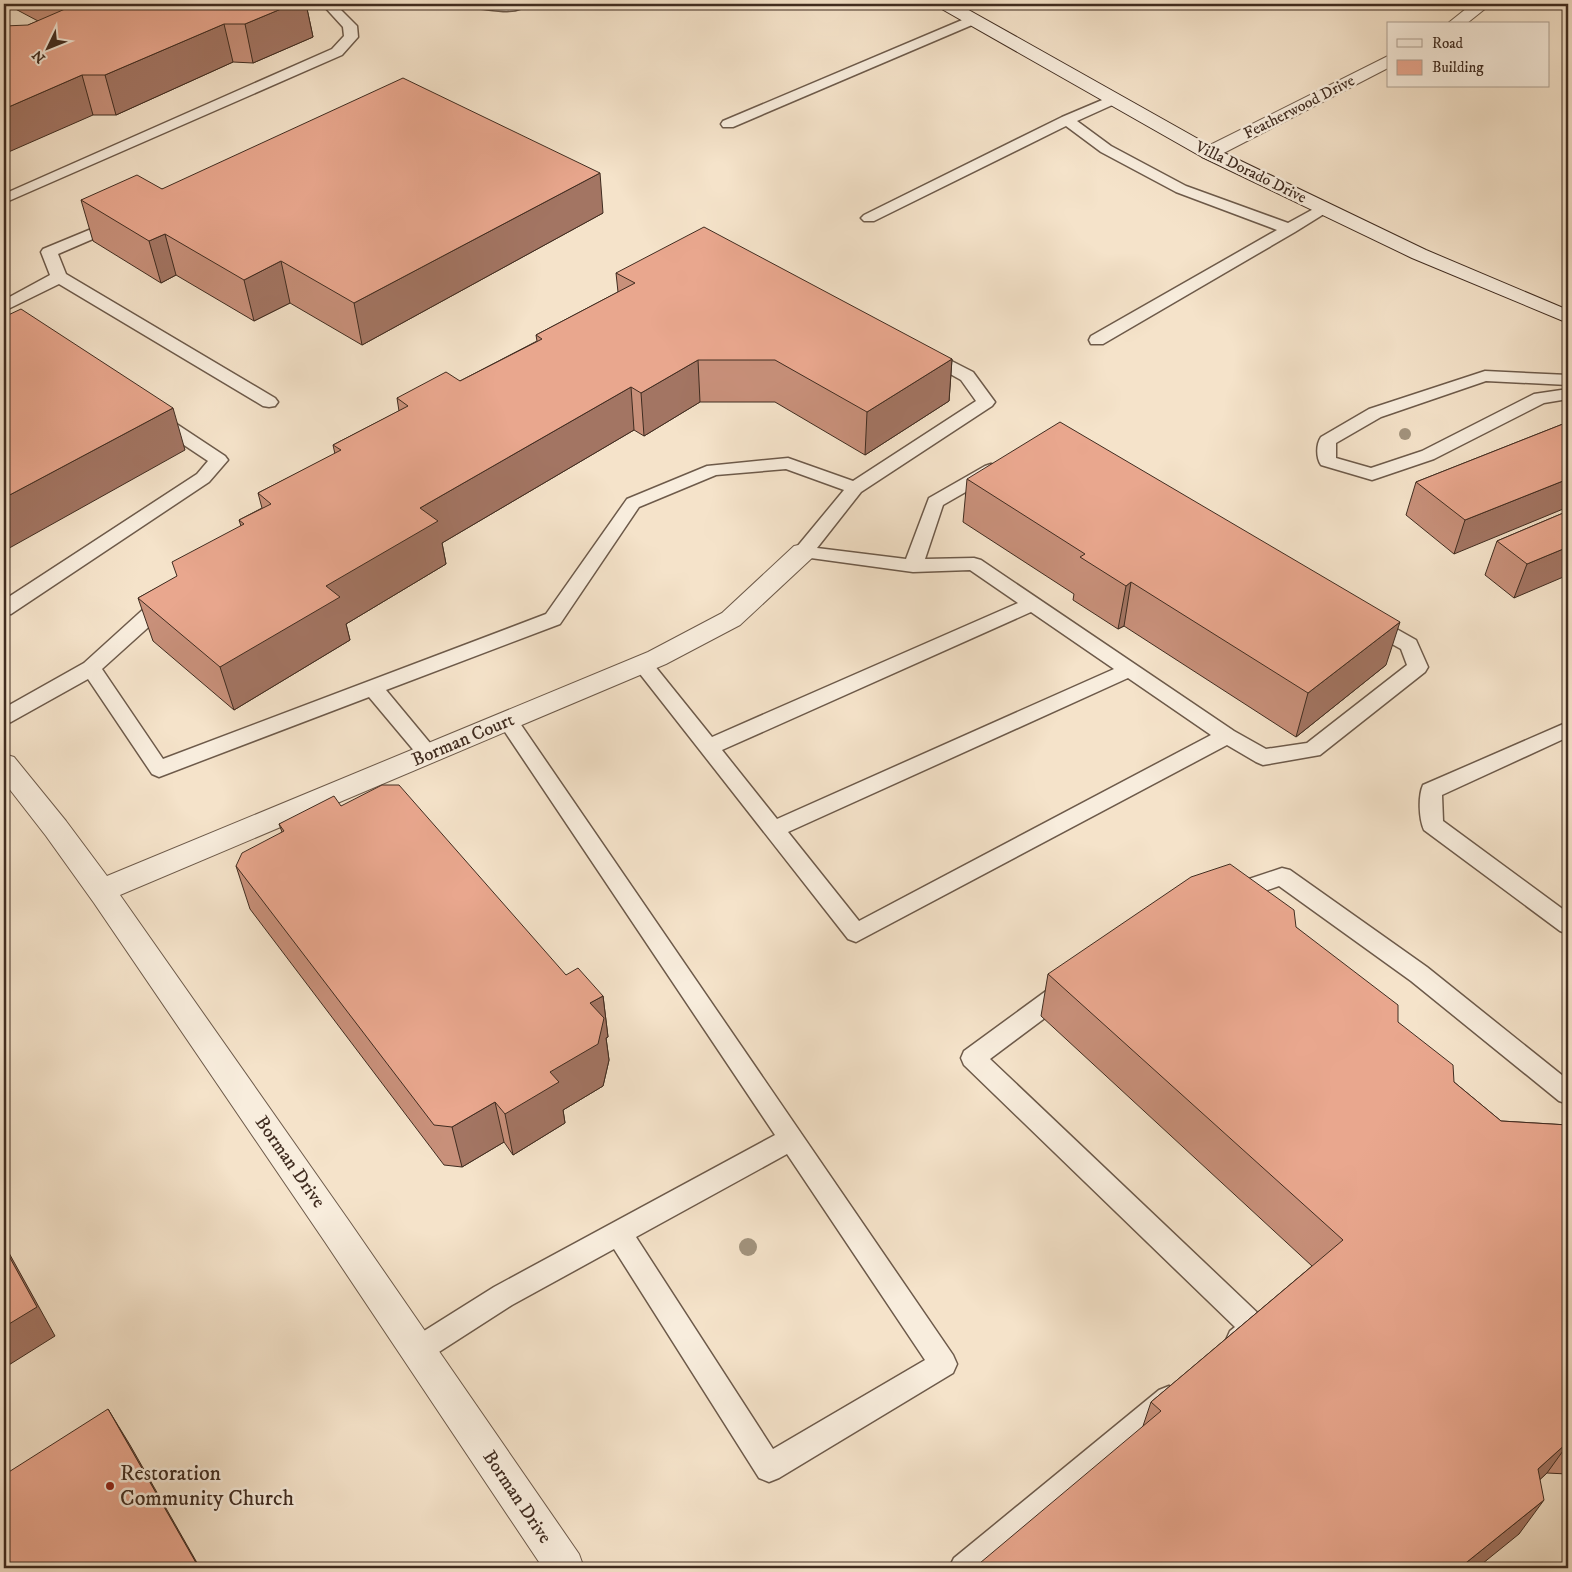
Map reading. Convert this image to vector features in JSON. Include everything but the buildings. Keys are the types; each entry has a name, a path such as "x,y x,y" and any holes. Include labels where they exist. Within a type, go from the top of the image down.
{"street":[{"name":"Villa Dorado Drive","path":"946,4 1209,153 1418,254 1568,317"},
{"path":"1458,22 1483,4"},
{"name":"Featherwood Drive","path":"1209,153 1387,62"},
{"name":"Borman Court","path":"101,891 643,665 731,619 803,552"},
{"name":"Borman Drive","path":"4,764 45,813 101,891 304,1182 565,1568"}],"lane":[{"path":"4,199 337,52 352,37 350,26 328,4"},
{"path":"477,4 511,7 521,4"},
{"path":"728,124 974,19"},
{"path":"869,218 1067,120 1114,99"},
{"path":"1067,120 1106,150 1181,189 1290,229"},
{"path":"1097,340 1324,209"},
{"path":"130,219 49,252 59,277 269,402"},
{"path":"5,316 59,277"},
{"path":"803,552 855,488 986,402 967,376 908,342"},
{"path":"1568,380 1485,376 1374,413 1327,441 1327,461 1372,474 1428,455 1540,398 1568,394"},
{"path":"4,609 204,478 219,460 144,410"},
{"path":"91,668 159,769 553,620 634,503 704,473 713,470 788,463 855,488"},
{"path":"913,566 935,502 1004,463"},
{"path":"803,552 913,566 974,564 1227,736 1263,757 1313,750 1418,667 1409,645 1357,616"},
{"path":"4,717 91,668 176,591"},
{"path":"709,747 1033,604"},
{"path":"643,665 856,933 1227,736"},
{"path":"775,829 1130,670"},
{"path":"373,688 428,754"},
{"path":"508,721 942,1364 769,1468 619,1233"},
{"path":"1568,729 1431,791 1432,824 1568,925"},
{"path":"1210,900 1282,876 1419,974 1568,1094"},
{"path":"1085,975 973,1058 1254,1328 1223,1354"},
{"path":"418,1350 503,1296 791,1139"},
{"path":"964,1568 1185,1385"}],"place":[{"name":"Restoration Community Church","path":"110,1486"}]}
